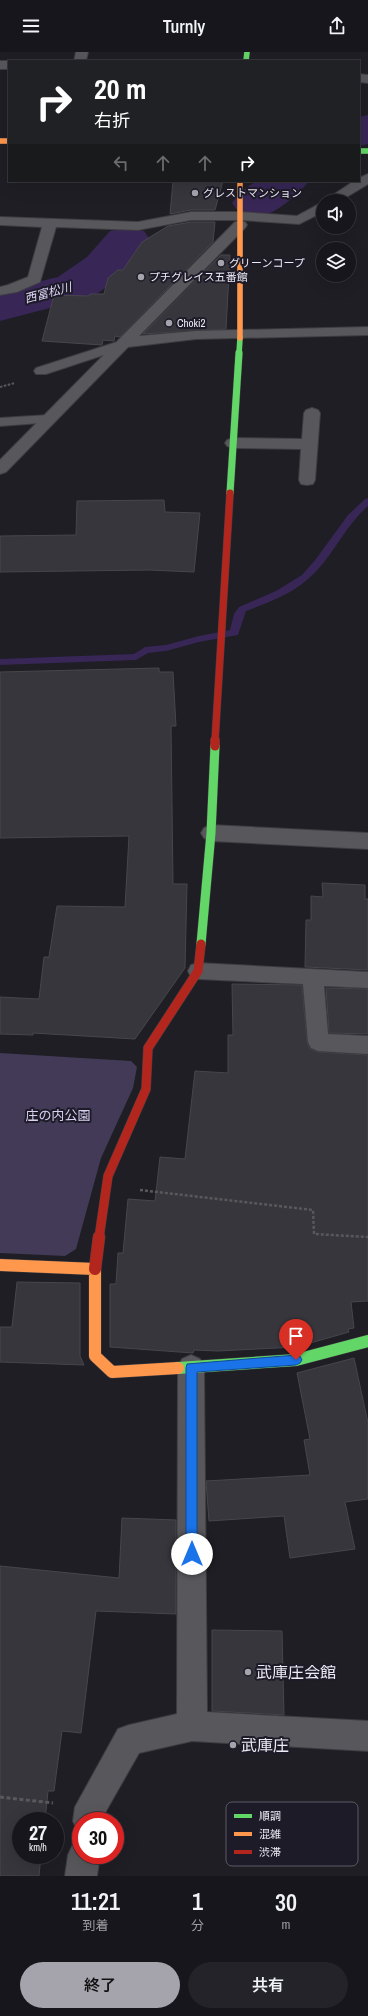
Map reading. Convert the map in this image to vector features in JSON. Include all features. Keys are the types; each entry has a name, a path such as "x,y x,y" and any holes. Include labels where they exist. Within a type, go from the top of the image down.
{"street":[{"path":"342,194 368,178"},
{"path":"240,182 240,334 221,627 212,833 198,971 148,1048 146,1089 108,1176 95,1269 95,1356 112,1372 191,1368 296,1360 368,1341"},
{"path":"0,221 138,226 191,216 240,221 299,220 316,210"},
{"path":"0,469 123,344 240,221"},
{"path":"0,291 35,279 50,223"},
{"path":"123,344 142,340 196,335 368,331"},
{"path":"307,480 312,413"},
{"path":"233,443 309,444"},
{"path":"212,833 368,841"},
{"path":"0,1265 95,1269"},
{"path":"191,1368 192,1726"},
{"path":"91,1812 129,1740 192,1726 368,1736"},
{"path":"81,1876 83,1864"}],"lane":[{"path":"42,371 123,344"},
{"path":"0,422 49,419"},
{"path":"198,971 368,980"},
{"path":"313,977 318,1042 368,1045"}],"path":[{"path":"107,1186 314,1210 314,1234 368,1237"},
{"path":"0,1797 79,1812"}],"green space":[{"name":"庄の内公園","path":"0,1053 131,1061 137,1067 133,1088 101,1158 76,1249 65,1256 0,1253"}],"building":[{"name":"グレストマンション","path":"173,182 223,182 215,210 191,210 170,214"},
{"path":"191,222 215,222 213,242 120,337 115,336 114,341 103,340 102,345 42,341 54,295 89,296 90,294 104,294 108,278 118,270 123,270 142,242 168,226"},
{"path":"221,255 230,255 226,329 143,334"},
{"path":"164,500 165,512 200,513 194,572 149,570 0,572 0,536 76,535 77,501"},
{"path":"159,668 159,672 173,672 176,726 171,726 173,884 187,884 185,968 135,1039 33,1033 33,1035 0,1034 0,997 39,999 44,957 49,957 57,906 125,907 129,836 0,838 0,672"},
{"path":"322,883 365,885 365,899 368,899 368,970 305,967 306,920 311,920 311,896 323,897"},
{"path":"232,984 302,985 307,1042 310,1049 318,1052 368,1055 368,1301 351,1302 354,1328 348,1329 349,1332 296,1347 218,1351 194,1350 193,1353 110,1347 110,1284 116,1284 118,1253 123,1253 128,1199 155,1201 160,1157 185,1159 195,1071 228,1073 228,1035 233,1035"},
{"path":"326,988 368,989 368,1034 329,1033"},
{"path":"17,1282 80,1283 80,1356 84,1365 0,1362 0,1327 12,1327"},
{"path":"354,1358 368,1423 368,1499 345,1502 355,1549 290,1558 284,1516 209,1521 206,1481 310,1475 304,1440 310,1439 297,1373"},
{"path":"122,1518 176,1520 176,1614 96,1611 81,1733 62,1731 54,1791 48,1791 46,1812 12,1812 12,1864 40,1864 39,1876 0,1876 0,1566 119,1578"},
{"name":"武庫庄会館","path":"212,1630 282,1631 284,1715 212,1711"}],"waterway":[{"name":"西富松川","path":"360,132 368,128"},
{"name":"西富松川","path":"255,203 285,182"},
{"name":"西富松川","path":"0,306 75,287 104,267 127,241"},
{"path":"0,662 136,657 145,650 166,648 199,639 234,633 239,614 242,609 270,598 289,588 305,577 352,517 368,501"}],"traffic: fast":[{"path":"246,60 247,52"},
{"path":"360,151 368,151"},
{"path":"230,493 240,338"},
{"path":"201,944 211,833 215,746"},
{"path":"178,1368 296,1360 368,1341"}],"traffic: slow":[{"path":"0,141 8,141"},
{"path":"240,182 240,338"},
{"path":"0,1265 95,1269 95,1356 112,1372 178,1368"}],"traffic: jam":[{"path":"215,746 230,493"},
{"path":"95,1269 108,1176 146,1089 148,1048 198,971 201,944"}],"place":[{"name":"グレストマンション","path":"195,193"},
{"name":"グリーンコープ","path":"221,263"},
{"name":"プチグレイス五番館","path":"141,277"},
{"name":"Choki2","path":"169,323"},
{"name":"武庫庄会館","path":"248,1672"},
{"name":"武庫庄","path":"233,1745"}],"route":[{"path":"192,1554 191,1368 296,1360"}]}
